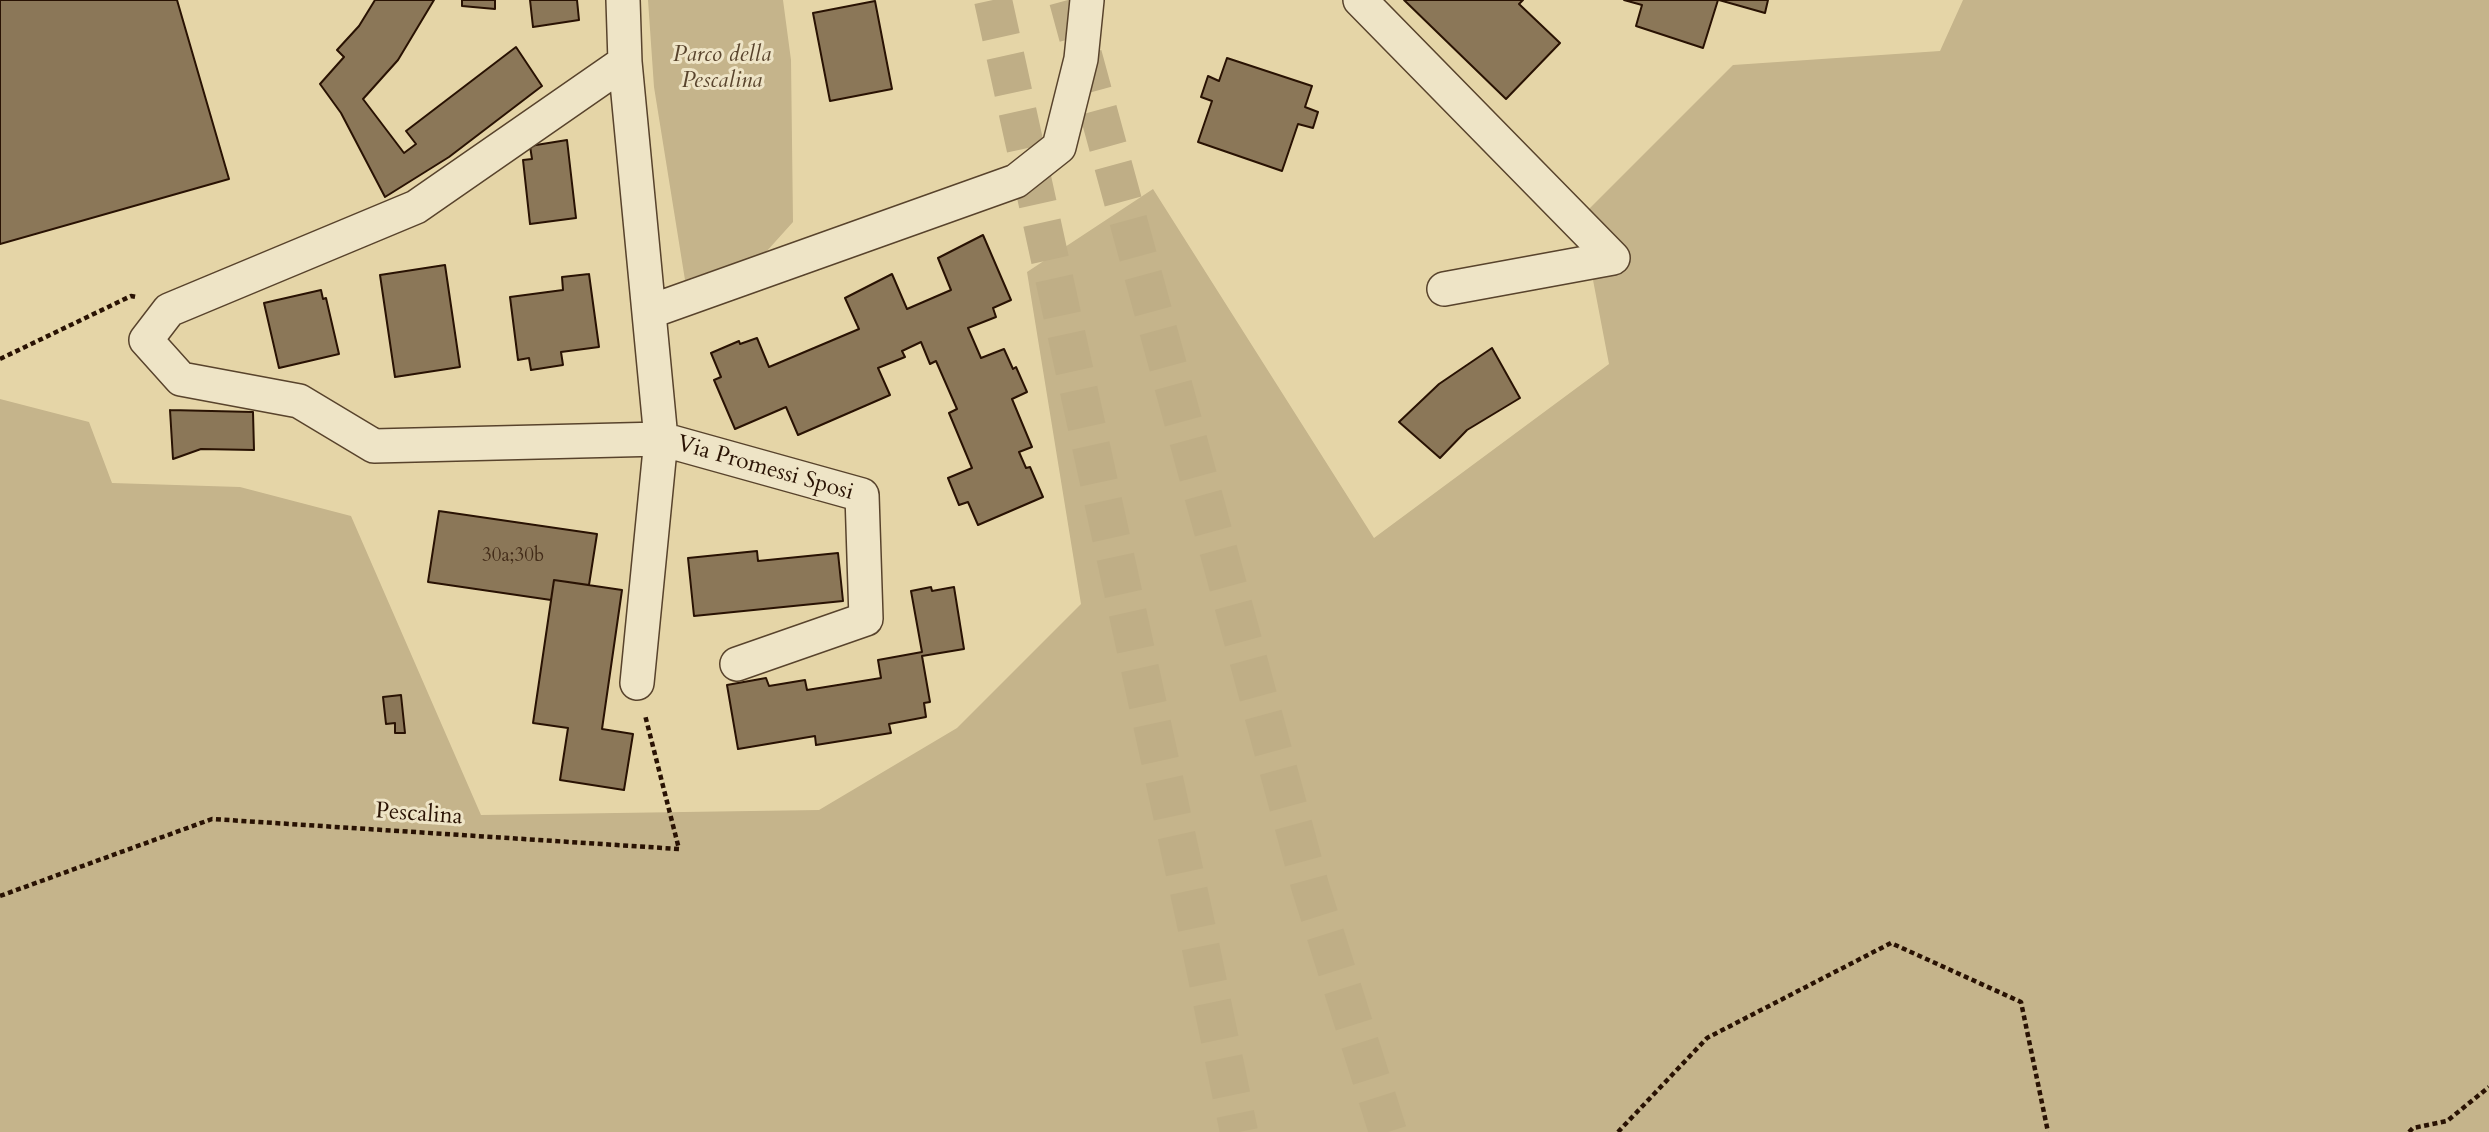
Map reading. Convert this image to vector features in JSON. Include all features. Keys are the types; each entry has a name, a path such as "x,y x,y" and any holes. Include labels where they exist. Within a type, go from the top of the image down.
{"street":[{"name":"Via Promessi Sposi","path":"623,0 625,62 661,439 637,683"},
{"path":"649,312 1016,181 1059,147 1081,58 1087,0"},
{"path":"1360,0 1613,258 1444,289"},
{"path":"625,62 416,207 169,310 146,340 181,379 299,401 374,446 661,439"},
{"name":"Via Promessi Sposi","path":"661,439 862,495 866,619 737,664"}],"path":[{"path":"0,359 131,296 169,310"},
{"name":"Pescalina","path":"0,896 212,819 679,849 637,683"},
{"path":"1618,1132 1707,1038 1891,943 2021,1002 2048,1132"},
{"path":"2410,1132 2413,1128 2447,1121 2489,1087"}],"green space":[{"name":"Parco della Pescalina","path":"648,0 783,0 791,60 793,222 766,252 685,280 654,87"},
{"path":"1963,0 2489,0 2489,1132 0,1132 0,399 89,422 112,483 240,487 351,516 481,815 819,810 957,728 1081,604 1027,272 1153,189 1374,538 1609,364 1581,217 1733,65 1940,51"}],"building":[{"path":"0,0 177,0 229,179 0,244"},
{"path":"375,0 434,0 398,60 363,99 404,153 416,144 406,131 516,47 542,86 449,157 385,197 341,113 320,84 344,57 337,50 359,26"},
{"path":"462,0 495,0 495,9 462,6"},
{"path":"530,0 577,0 579,20 533,27"},
{"path":"1404,0 1523,0 1519,4 1560,43 1506,99"},
{"path":"1624,0 1718,0 1703,48 1636,26 1642,5"},
{"path":"1719,0 1768,0 1765,13"},
{"path":"875,1 892,89 830,101 813,13"},
{"path":"1227,58 1312,86 1305,107 1318,112 1313,128 1298,124 1282,171 1198,142 1212,101 1201,97 1208,76 1219,81"},
{"path":"567,140 576,218 530,224 523,160 532,159 530,146"},
{"path":"983,235 1011,300 993,308 996,317 968,328 981,358 1004,349 1013,369 1016,367 1027,392 1012,399 1032,447 1019,452 1026,468 1030,467 1043,497 978,525 968,502 959,505 948,478 972,468 949,413 957,409 936,361 930,364 921,342 902,351 905,357 878,368 890,395 798,435 786,407 735,429 714,380 721,377 711,353 739,341 740,344 757,338 769,367 859,329 845,298 892,274 907,309 951,290 938,258"},
{"path":"445,265 460,367 395,377 380,275"},
{"path":"589,274 599,347 561,352 563,365 531,370 529,358 518,360 510,297 563,290 562,277"},
{"path":"321,290 323,299 326,298 339,354 279,368 264,303"},
{"path":"1492,348 1520,398 1467,430 1440,458 1399,422 1439,384"},
{"path":"170,410 253,412 254,450 201,449 173,459"},
{"path":"439,511 597,534 589,585 554,580 551,600 428,582"},
{"path":"757,551 758,561 838,553 843,601 694,616 688,558"},
{"path":"554,580 622,590 602,729 633,734 624,790 560,780 568,728 533,723"},
{"path":"931,587 932,591 954,587 964,649 922,656 930,702 924,703 926,717 889,724 891,733 816,745 815,736 738,749 727,685 766,678 769,686 805,680 807,690 881,678 878,660 922,652 911,591"},
{"path":"401,695 405,733 395,733 395,723 386,724 383,697"}],"tunnel":[{"path":"993,0 1194,915 1239,1132"},
{"path":"1068,0 1310,886 1388,1132"}]}
